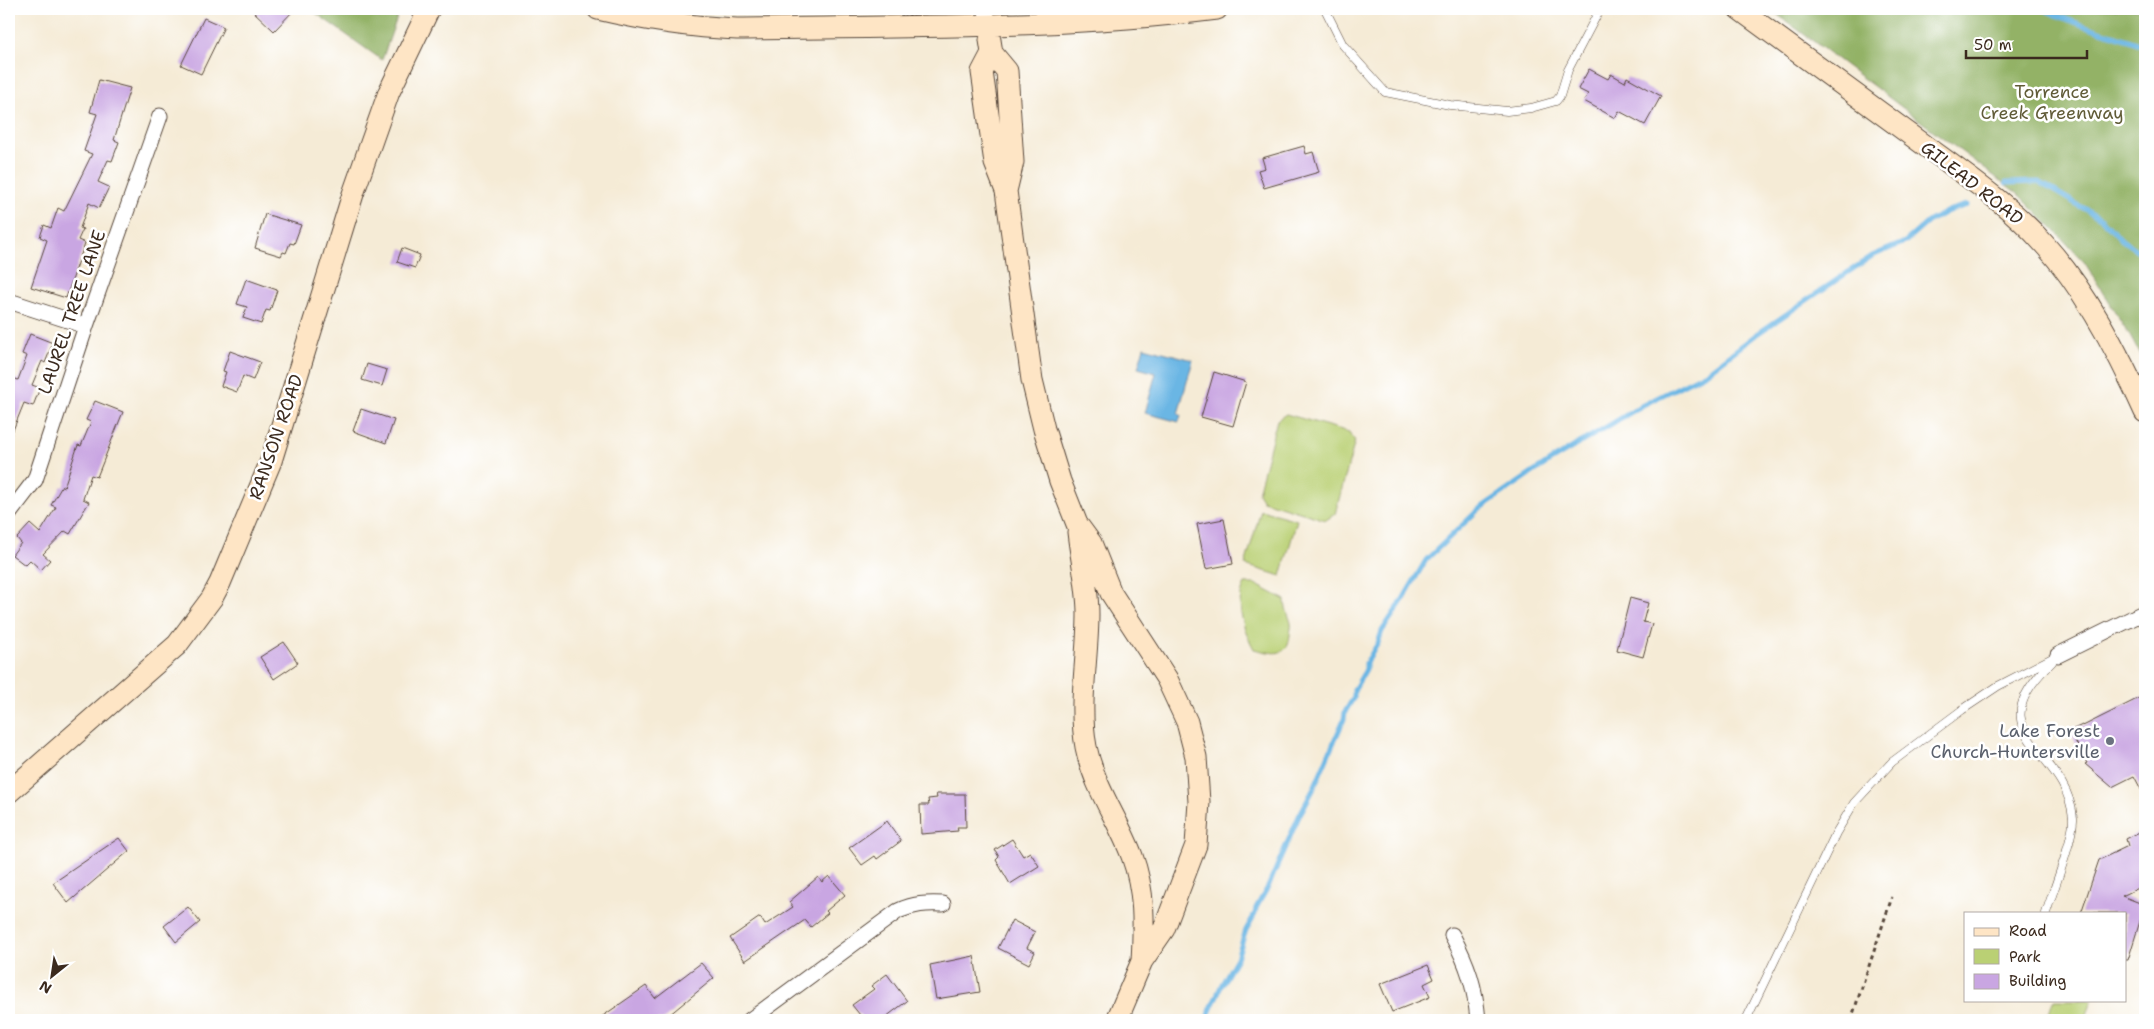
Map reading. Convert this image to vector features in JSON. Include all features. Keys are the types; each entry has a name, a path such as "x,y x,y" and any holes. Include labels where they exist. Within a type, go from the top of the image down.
{"street":[{"name":"RANSON ROAD","path":"9,792 177,645 212,598 220,584 271,461 353,194 389,92 429,9"},
{"path":"598,9 693,27 737,29 987,17 1161,16 1217,9"},
{"name":"GILEAD ROAD","path":"1739,9 1998,201 2043,242 2059,261 2086,302 2112,346 2144,408"},
{"path":"987,17 992,53 982,72 995,163 1006,191 1024,325 1037,403 1060,481 1077,524 1091,543 1111,593 1167,679 1187,722 1196,757 1199,802 1196,845 1164,929 1142,962 1117,1020"},
{"name":"LAUREL TREE LANE","path":"9,514 35,480 86,326 160,116"},
{"path":"9,301 86,326"},
{"path":"1077,524 1080,553 1088,586 1082,720 1086,747 1092,772 1132,855 1141,887 1144,918 1142,962"},
{"path":"2058,655 2145,612"},
{"path":"750,1020 898,911 911,905 924,903 943,904"},
{"path":"1452,935 1467,962 1476,997 1478,1020"}],"lane":[{"path":"1325,9 1343,45 1386,92 1450,105 1507,111 1532,108 1556,101 1560,96 1568,70 1600,9"},
{"path":"2046,912 2071,834 2073,819 2065,786 2057,773 2025,735 2020,720 2028,688 2058,655"},
{"path":"1746,1020 1836,833 1854,803 1892,762 1962,710 1998,686 2058,655"}],"path":[{"path":"1851,1020 1892,897"}],"green space":[{"path":"310,9 400,9 382,60"},
{"path":"704,9 909,9 910,10 757,15"},
{"name":"Torrence Creek Greenway","path":"1770,9 2145,9 2145,364 2085,263 2017,193"},
{"path":"1286,414 1349,432 1355,441 1335,514 1326,520 1263,501 1258,493 1277,420"},
{"path":"1261,510 1297,520 1281,576 1245,565"},
{"path":"1245,584 1255,584 1285,600 1291,626 1289,643 1282,651 1273,653 1254,649 1244,626 1240,608 1240,600"},
{"path":"2052,1002 2091,1002 2085,1020 2061,1020 2048,1016"}],"water":[{"path":"1144,347 1193,360 1178,414 1181,415 1179,422 1145,413 1156,373 1138,368"}],"building":[{"path":"251,9 295,9 274,31"},
{"path":"204,18 224,27 201,74 181,65"},
{"path":"1589,69 1608,79 1611,74 1625,82 1627,77 1661,96 1645,125 1619,111 1615,118 1584,101 1588,94 1578,89"},
{"path":"99,80 130,88 114,140 119,142 112,161 108,160 98,182 109,187 99,208 89,203 80,228 83,229 78,240 85,243 66,298 31,287 47,240 40,237 44,225 51,228 58,208 64,211 92,154 84,151 97,114 90,112"},
{"path":"1304,146 1306,154 1313,152 1319,172 1264,188 1258,170 1265,168 1262,158"},
{"path":"265,214 301,225 294,244 290,243 286,253 283,252 281,256 255,248"},
{"path":"402,248 420,255 415,268 397,262"},
{"path":"246,279 277,290 270,311 266,310 261,324 243,318 247,307 237,304"},
{"path":"30,334 53,343 45,363 42,361 32,385 40,388 33,406 24,403 9,440 9,376 18,380 27,356 22,354"},
{"path":"230,351 260,362 253,380 243,376 237,392 221,386 226,372 223,371"},
{"path":"367,364 387,370 382,386 362,380"},
{"path":"1214,372 1246,382 1233,426 1201,417"},
{"path":"95,401 123,412 97,477 91,475 83,499 89,502 70,534 65,531 43,554 50,560 41,570 30,560 25,565 12,555 21,543 17,538 30,524 40,533 56,507 51,505 62,486 64,487 78,445 81,446 91,422 86,420"},
{"path":"361,409 394,420 386,443 353,431"},
{"path":"1224,519 1233,564 1206,569 1197,524"},
{"path":"1630,598 1648,603 1643,622 1652,624 1643,657 1617,650"},
{"path":"284,642 298,663 274,679 260,657"},
{"name":"Lake Forest Church-Huntersville","path":"2145,695 2145,797 2134,776 2112,787 2085,764 2087,763 2070,731"},
{"path":"936,794 965,794 966,827 957,827 958,831 921,834 920,805 929,805 928,799 937,798"},
{"path":"887,821 901,841 877,859 875,856 862,865 849,848"},
{"path":"2145,829 2145,885 2122,896 2145,905 2128,960 2126,960 2126,912 2081,912 2099,860 2128,846 2126,839"},
{"path":"119,838 129,851 68,903 53,883"},
{"path":"1012,839 1023,856 1030,852 1039,866 1010,884 996,860 999,857 995,850"},
{"path":"829,876 845,895 826,911 828,913 811,927 805,920 745,961 730,938 760,917 765,925 793,907 789,902 818,877 822,882"},
{"path":"188,907 200,922 176,942 164,926"},
{"path":"1012,920 1035,932 1027,948 1035,952 1029,964 998,948"},
{"path":"974,956 980,992 936,999 930,965"},
{"path":"701,963 714,978 663,1020 597,1020 646,986 655,998"},
{"path":"1428,965 1434,979 1424,984 1430,997 1392,1012 1380,984"},
{"path":"887,974 907,1001 882,1020 864,1020 852,1005 874,989 871,986"}],"waterway":[{"path":"2043,9 2068,20 2145,46"},
{"path":"2006,183 2039,182 2102,219 2122,240 2145,256"},
{"path":"1206,1020 1222,984 1237,958 1246,930 1313,790 1344,719 1345,712 1354,697 1354,690 1366,669 1366,663 1378,643 1382,631 1426,560 1479,509 1550,461 1643,405 1706,373 1757,334 1872,256 1905,242 1929,221 1948,211 1967,205"}],"place":[{"name":"Lake Forest Church-Huntersville","path":"2110,741"}]}
